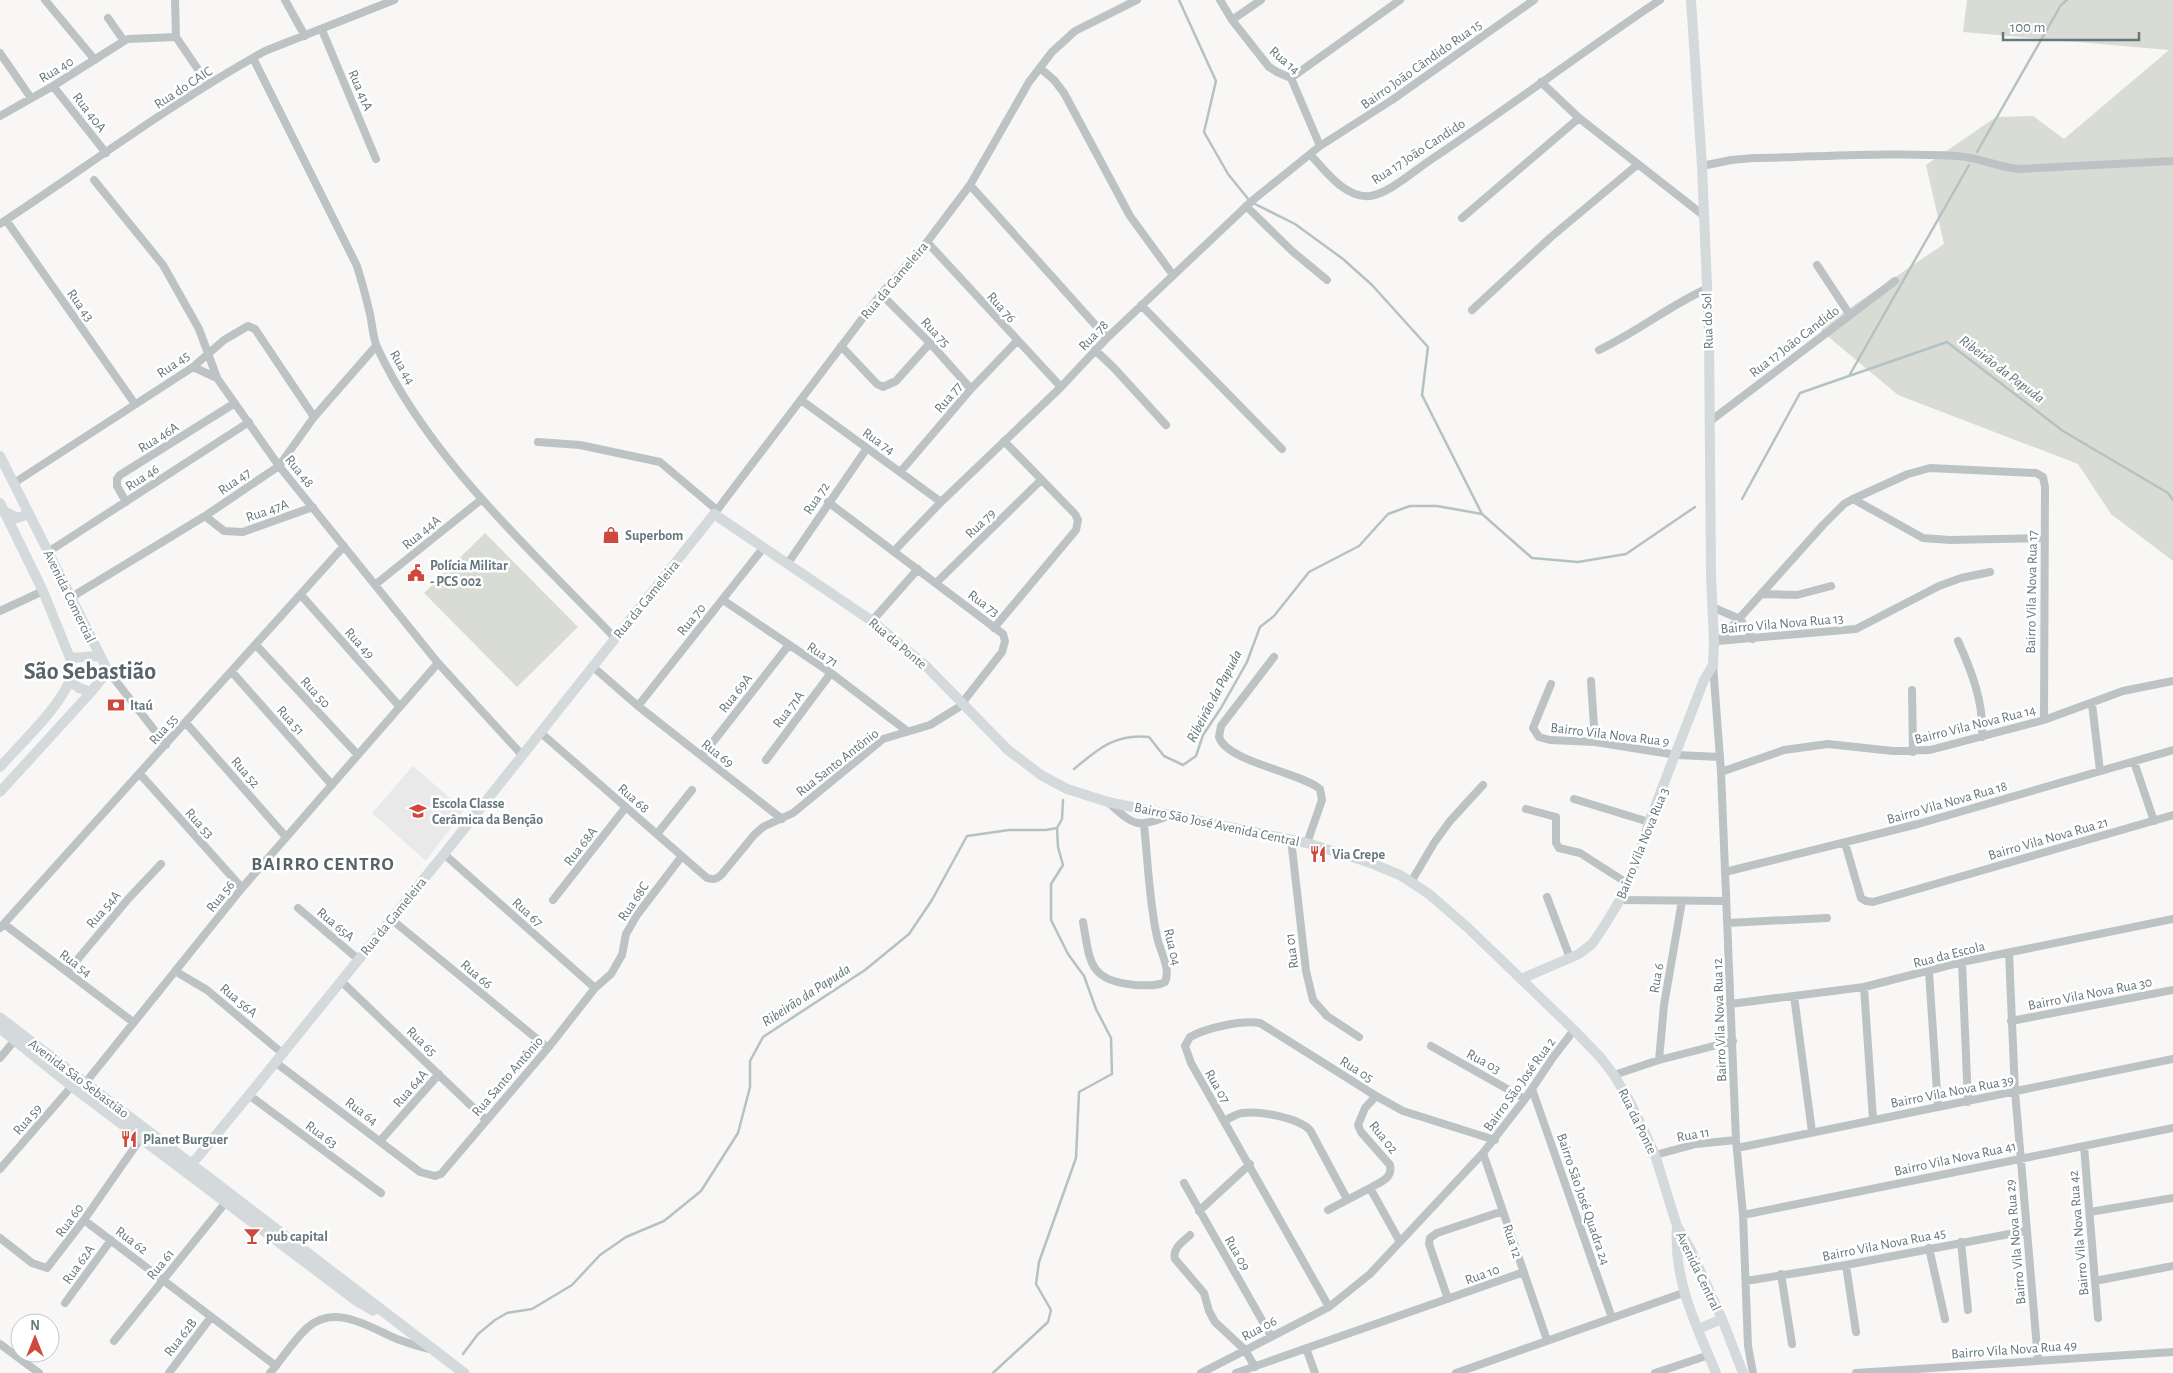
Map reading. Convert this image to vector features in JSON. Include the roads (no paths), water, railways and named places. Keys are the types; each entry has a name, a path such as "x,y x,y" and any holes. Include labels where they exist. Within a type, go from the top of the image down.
{"main road":[{"name":"Avenida São Sebastião","path":"0,1018 86,1082 187,1166 226,1202 356,1300 414,1334"},
{"name":"Avenida São Sebastião","path":"0,1028 141,1138 187,1166 414,1334"},
{"path":"414,1334 459,1369"}],"street":[{"path":"46,0 95,60"},
{"path":"176,0 176,37 208,84"},
{"path":"285,0 305,36"},
{"name":"Rua do CAIC","path":"3,222 208,84 253,58 394,0"},
{"name":"Rua da Gameleira","path":"187,1166 249,1095 541,733 592,666 716,512 881,294 927,242 970,185 1030,82 1052,52 1075,31 1138,0"},
{"name":"Rua 14","path":"1220,0 1232,20 1269,66 1291,78 1320,146"},
{"path":"1232,20 1261,0"},
{"path":"1291,78 1400,0"},
{"name":"Bairro João Cândido Rua 15","path":"1320,146 1368,116 1534,0"},
{"name":"Rua 17 João Candido","path":"1310,154 1329,174 1351,191 1363,196 1378,194 1447,149 1660,0"},
{"name":"Rua do Sol","path":"1691,0 1702,166 1712,607 1717,642"},
{"path":"108,18 124,41"},
{"name":"Rua 41A","path":"322,30 376,159"},
{"name":"Rua 40","path":"0,116 54,86 128,39 176,37"},
{"path":"0,53 31,98"},
{"name":"Rua 44","path":"253,58 357,266 376,346 424,426 449,461 482,499 615,638"},
{"path":"1040,68 1054,80 1064,93 1130,216 1173,274"},
{"path":"1541,82 1579,118 1703,215"},
{"name":"Rua 40A","path":"54,86 106,153"},
{"path":"1462,218 1579,118"},
{"name":"Rua 78","path":"894,551 941,502 1173,274 1246,206 1320,146"},
{"path":"1702,166 1754,158 1925,156 1971,158 2003,168 2019,169 2173,161"},
{"path":"1472,310 1551,237 1638,165"},
{"name":"Rua 48","path":"94,180 163,265 199,329 217,378 279,466 438,663 522,755"},
{"path":"970,185 1107,338"},
{"path":"1246,206 1292,251 1327,280"},
{"name":"Rua 43","path":"3,222 135,404"},
{"name":"Rua 76","path":"927,242 1060,387"},
{"path":"1817,265 1850,315"},
{"name":"Rua 17 João Candido","path":"1708,422 1895,282"},
{"path":"1599,350 1644,326 1681,300 1706,289"},
{"name":"Rua 75","path":"881,294 930,343 970,388"},
{"path":"1141,305 1282,448"},
{"name":"Rua 45","path":"14,484 193,367 243,327 252,326 314,418"},
{"name":"Rua 77","path":"901,471 970,388 1017,341"},
{"path":"841,346 879,386 884,387 890,385 900,376 930,343"},
{"name":"Rua 47","path":"70,598 205,516 279,466 314,418 376,346"},
{"path":"1095,350 1166,425"},
{"path":"193,367 217,378"},
{"name":"Rua 74","path":"801,400 901,471 941,502"},
{"name":"Rua 46A","path":"126,502 117,486 117,479 120,476 235,403"},
{"name":"Rua 46","path":"48,552 249,422"},
{"path":"1004,441 1040,481"},
{"path":"538,442 580,445 660,462 716,512"},
{"name":"Rua 72","path":"788,563 828,502 867,448"},
{"name":"Avenida Comercial","path":"0,456 99,656 108,670"},
{"name":"Bairro Vila Nova Rua 17","path":"1853,499 1908,474 1930,468 2033,472 2041,475 2045,484 2044,720"},
{"name":"Rua 79","path":"936,582 1040,481"},
{"name":"Rua 73","path":"828,502 936,582 994,628 1078,526 1075,514 1040,481"},
{"name":"Rua 44A","path":"376,584 482,499"},
{"path":"1713,664 1717,642 1740,619 1829,519 1844,504 1853,499 1923,538 1950,540 2045,538"},
{"name":"Rua 47A","path":"205,516 224,531 243,532 313,506"},
{"path":"2,507 17,518 29,514"},
{"name":"Avenida Comercial","path":"2,507 43,591 70,658 70,680"},
{"name":"Rua da Ponte","path":"716,512 872,621 926,666 1008,750 1041,775 1067,789"},
{"name":"Rua 55","path":"2,926 344,546"},
{"name":"Rua 70","path":"638,706 764,547"},
{"path":"872,621 918,569"},
{"name":"Bairro Vila Nova Rua 13","path":"1717,642 1856,629 1939,586 1961,578 1990,572"},
{"path":"1761,594 1797,595 1831,586"},
{"path":"0,611 43,591"},
{"name":"Rua 49","path":"301,595 400,707"},
{"name":"Rua 71","path":"723,600 788,646 831,673 907,732"},
{"path":"1712,607 1740,619 1753,639"},
{"name":"Rua Santo Antônio","path":"712,880 722,874 754,835 763,827 782,819 804,804 884,739 936,722 953,712 997,659 1004,646 1003,634 994,628"},
{"path":"1958,641 1966,658 1982,706 1982,737"},
{"name":"Rua 50","path":"256,645 358,755"},
{"name":"Rua 69A","path":"702,756 788,646"},
{"path":"70,658 99,656"},
{"path":"1274,656 1221,726 1218,733 1220,740 1229,749 1320,789 1322,800 1307,843"},
{"name":"Rua 56","path":"86,1082 242,888 438,663"},
{"name":"Bairro Vila Nova Rua 3","path":"1521,979 1586,949 1596,939 1620,900 1640,852 1649,822 1677,755 1704,680 1713,664"},
{"name":"Bairro Vila Nova Rua 12","path":"1713,664 1721,772 1736,1144 1743,1215 1748,1346 1753,1373"},
{"name":"Rua 69","path":"592,666 638,706 782,819"},
{"path":"0,792 91,692 108,670 166,746"},
{"name":"Rua 51","path":"232,672 332,785"},
{"name":"Rua 71A","path":"766,760 831,673"},
{"path":"0,767 62,694 70,680 79,688 91,692"},
{"path":"1591,681 1595,742"},
{"name":"Bairro Vila Nova Rua 14","path":"1721,772 1784,750 1828,744 1913,752 1930,750 2044,720 2092,704 2122,691 2173,681"},
{"name":"Bairro Vila Nova Rua 9","path":"1551,684 1534,726 1535,734 1550,740 1595,742 1677,755 1720,757"},
{"path":"1912,690 1913,752"},
{"path":"2092,704 2100,771"},
{"name":"Rua 52","path":"186,723 286,837"},
{"name":"Rua 68","path":"541,733 707,878 712,880"},
{"name":"Bairro Vila Nova Rua 18","path":"1725,872 1845,843 2173,750"},
{"path":"2134,762 2154,820"},
{"name":"Rua 53","path":"140,774 242,888"},
{"path":"1411,882 1434,843 1450,821 1483,784"},
{"name":"Bairro São José Avenida Central","path":"1067,789 1108,802 1307,843 1368,862 1400,875 1429,894 1461,922 1574,1030"},
{"path":"657,834 692,790"},
{"path":"1574,798 1649,822"},
{"path":"1108,802 1132,821 1144,825 1171,815"},
{"name":"Rua 68A","path":"553,900 626,807"},
{"path":"1526,809 1556,817 1556,843 1562,849 1580,853 1627,883"},
{"name":"Bairro Vila Nova Rua 21","path":"1845,843 1860,894 1866,901 1881,900 2173,815"},
{"name":"Rua 04","path":"1083,922 1090,960 1102,976 1121,984 1156,985 1165,982 1167,970 1157,938 1144,825"},
{"name":"Rua 01","path":"1291,839 1310,992 1321,1011 1359,1037"},
{"name":"Rua 67","path":"444,854 595,988"},
{"name":"Rua 68C","path":"595,988 611,974 622,955 626,934 637,915 682,856"},
{"name":"Rua 54A","path":"67,972 160,864"},
{"path":"1547,897 1570,958"},
{"path":"1620,900 1726,901"},
{"name":"Rua 6","path":"1659,1060 1664,1006 1682,901"},
{"name":"Rua 65A","path":"298,908 358,959"},
{"path":"1727,923 1827,918"},
{"name":"Rua 66","path":"391,919 548,1048"},
{"name":"Rua da Escola","path":"1730,1004 1864,987 1929,972 1962,962 2173,919"},
{"name":"Rua 54","path":"2,926 133,1022"},
{"path":"2009,953 2011,1021"},
{"path":"1962,962 1968,1102"},
{"name":"Rua 56A","path":"175,971 207,990 282,1053"},
{"path":"1929,972 1938,1107"},
{"name":"Rua 65","path":"341,981 485,1119"},
{"path":"1864,987 1873,1120"},
{"name":"Rua Santo Antônio","path":"435,1176 446,1167 485,1119 548,1048 595,988"},
{"name":"Bairro Vila Nova Rua 30","path":"2011,1021 2173,990"},
{"path":"1794,996 1812,1132"},
{"name":"Bairro Vila Nova Rua 29","path":"2011,1021 2025,1230 2038,1360"},
{"name":"Rua 05","path":"1210,1030 1247,1022 1260,1023 1403,1112 1494,1140"},
{"name":"Rua 07","path":"1210,1030 1190,1037 1185,1046 1191,1063 1250,1164 1329,1307"},
{"name":"Rua da Ponte","path":"1574,1030 1614,1074 1630,1102 1655,1155 1677,1226"},
{"name":"Bairro São José Rua 2","path":"1400,1242 1494,1140 1574,1030"},
{"path":"0,1058 15,1040"},
{"path":"1614,1074 1733,1041"},
{"name":"Rua 03","path":"1431,1046 1525,1099"},
{"name":"Bairro Vila Nova Rua 39","path":"1736,1144 1812,1132 1968,1102 2173,1059"},
{"name":"Rua 64","path":"275,1062 420,1172 435,1176"},
{"name":"Rua 64A","path":"380,1141 439,1074"},
{"name":"Rua 59","path":"0,1169 72,1086"},
{"name":"Bairro São José Quadra 24","path":"1532,1089 1612,1318"},
{"name":"Rua 63","path":"249,1095 381,1192"},
{"name":"Rua 02","path":"1328,1210 1386,1180 1391,1171 1388,1160 1361,1132 1358,1125 1365,1108 1376,1096"},
{"path":"1224,1121 1239,1114 1250,1113 1284,1118 1303,1124 1310,1130 1347,1199"},
{"name":"Bairro Vila Nova Rua 41","path":"1743,1215 2173,1128"},
{"name":"Rua 60","path":"0,1238 32,1263 47,1268 84,1220 141,1138"},
{"name":"Rua 11","path":"1655,1155 1696,1144 1736,1144"},
{"name":"Bairro Vila Nova Rua 42","path":"2084,1146 2098,1318"},
{"name":"Rua 12","path":"1483,1153 1548,1340"},
{"path":"1199,1211 1250,1164"},
{"name":"Rua 09","path":"1184,1183 1271,1336"},
{"path":"1370,1188 1400,1242"},
{"path":"2090,1212 2173,1198"},
{"name":"Rua 61","path":"114,1342 226,1202"},
{"path":"1448,1299 1431,1250 1430,1238 1437,1233 1503,1211"},
{"name":"Rua 62","path":"84,1220 276,1366"},
{"name":"Avenida Central","path":"1677,1226 1677,1243 1683,1293 1716,1373"},
{"name":"Avenida Central","path":"1677,1226 1692,1250 1743,1373"},
{"name":"Bairro Vila Nova Rua 45","path":"1746,1281 1846,1265 2025,1230"},
{"path":"1190,1235 1176,1248 1174,1253 1175,1259 1204,1293 1209,1311 1215,1322 1245,1350 1255,1366"},
{"name":"Rua 62A","path":"65,1303 111,1240"},
{"name":"Rua 06","path":"1201,1373 1329,1307 1370,1274 1400,1242"},
{"path":"1961,1242 1968,1310"},
{"path":"1929,1248 1945,1319"},
{"path":"1846,1265 1856,1332"},
{"path":"2095,1281 2173,1266"},
{"name":"Rua 10","path":"1306,1348 1524,1272"},
{"path":"1782,1274 1792,1344"},
{"path":"1456,1373 1683,1293"},
{"path":"270,1373 308,1328 320,1320 333,1316 348,1318 398,1339 433,1349"},
{"name":"Rua 62B","path":"168,1373 211,1317"},
{"path":"1698,1329 1722,1319"},
{"path":"0,1344 39,1373"},
{"path":"1236,1373 1306,1348 1314,1373"},
{"name":"Bairro Vila Nova Rua 49","path":"1856,1373 2173,1352"},
{"path":"1655,1373 1708,1355"}],"waterway":[{"path":"1179,0 1216,81 1204,132 1228,174 1249,200"},
{"path":"1977,152 2061,5 2067,0"},
{"path":"1849,376 1969,165"},
{"path":"1253,203 1295,224 1343,259 1372,285 1428,347 1422,395 1482,514"},
{"name":"Ribeirão da Papuda","path":"1742,499 1800,393 1947,342 2063,431 2168,493 2173,500"},
{"name":"Ribeirão da Papuda","path":"1074,769 1108,744 1137,736 1149,737 1164,756 1183,765 1196,756 1203,735 1247,662 1260,627 1274,616 1309,572 1359,546 1388,514 1410,506 1437,506 1482,514 1532,558 1578,562 1626,554 1695,507"},
{"path":"993,1373 1048,1322 1051,1310 1036,1284 1039,1262 1076,1158 1079,1092 1112,1074 1111,1038 1096,1009 1084,976 1068,954 1051,920 1051,884 1063,865 1058,847 1057,828 1062,819 1063,800"},
{"name":"Ribeirão da Papuda","path":"463,1354 478,1334 495,1320 507,1313 532,1309 572,1285 600,1255 626,1237 664,1221 701,1191 738,1133 750,1087 750,1061 763,1037 865,970 909,934 932,900 967,836 1009,830 1046,830 1057,828"}],"place":[{"name":"Superbom","path":"611,535"},
{"name":"Polícia Militar - PCS 002","path":"416,573"},
{"name":"Itaú","path":"116,705"},
{"name":"Escola Classe Cerâmica da Benção","path":"418,811"},
{"name":"Via Crepe","path":"1318,854"},
{"name":"Planet Burguer","path":"129,1139"},
{"name":"pub capital","path":"252,1236"}],"district":[{"name":"São Sebastião","path":"90,671"},
{"name":"BAIRRO CENTRO","path":"323,863"}]}
